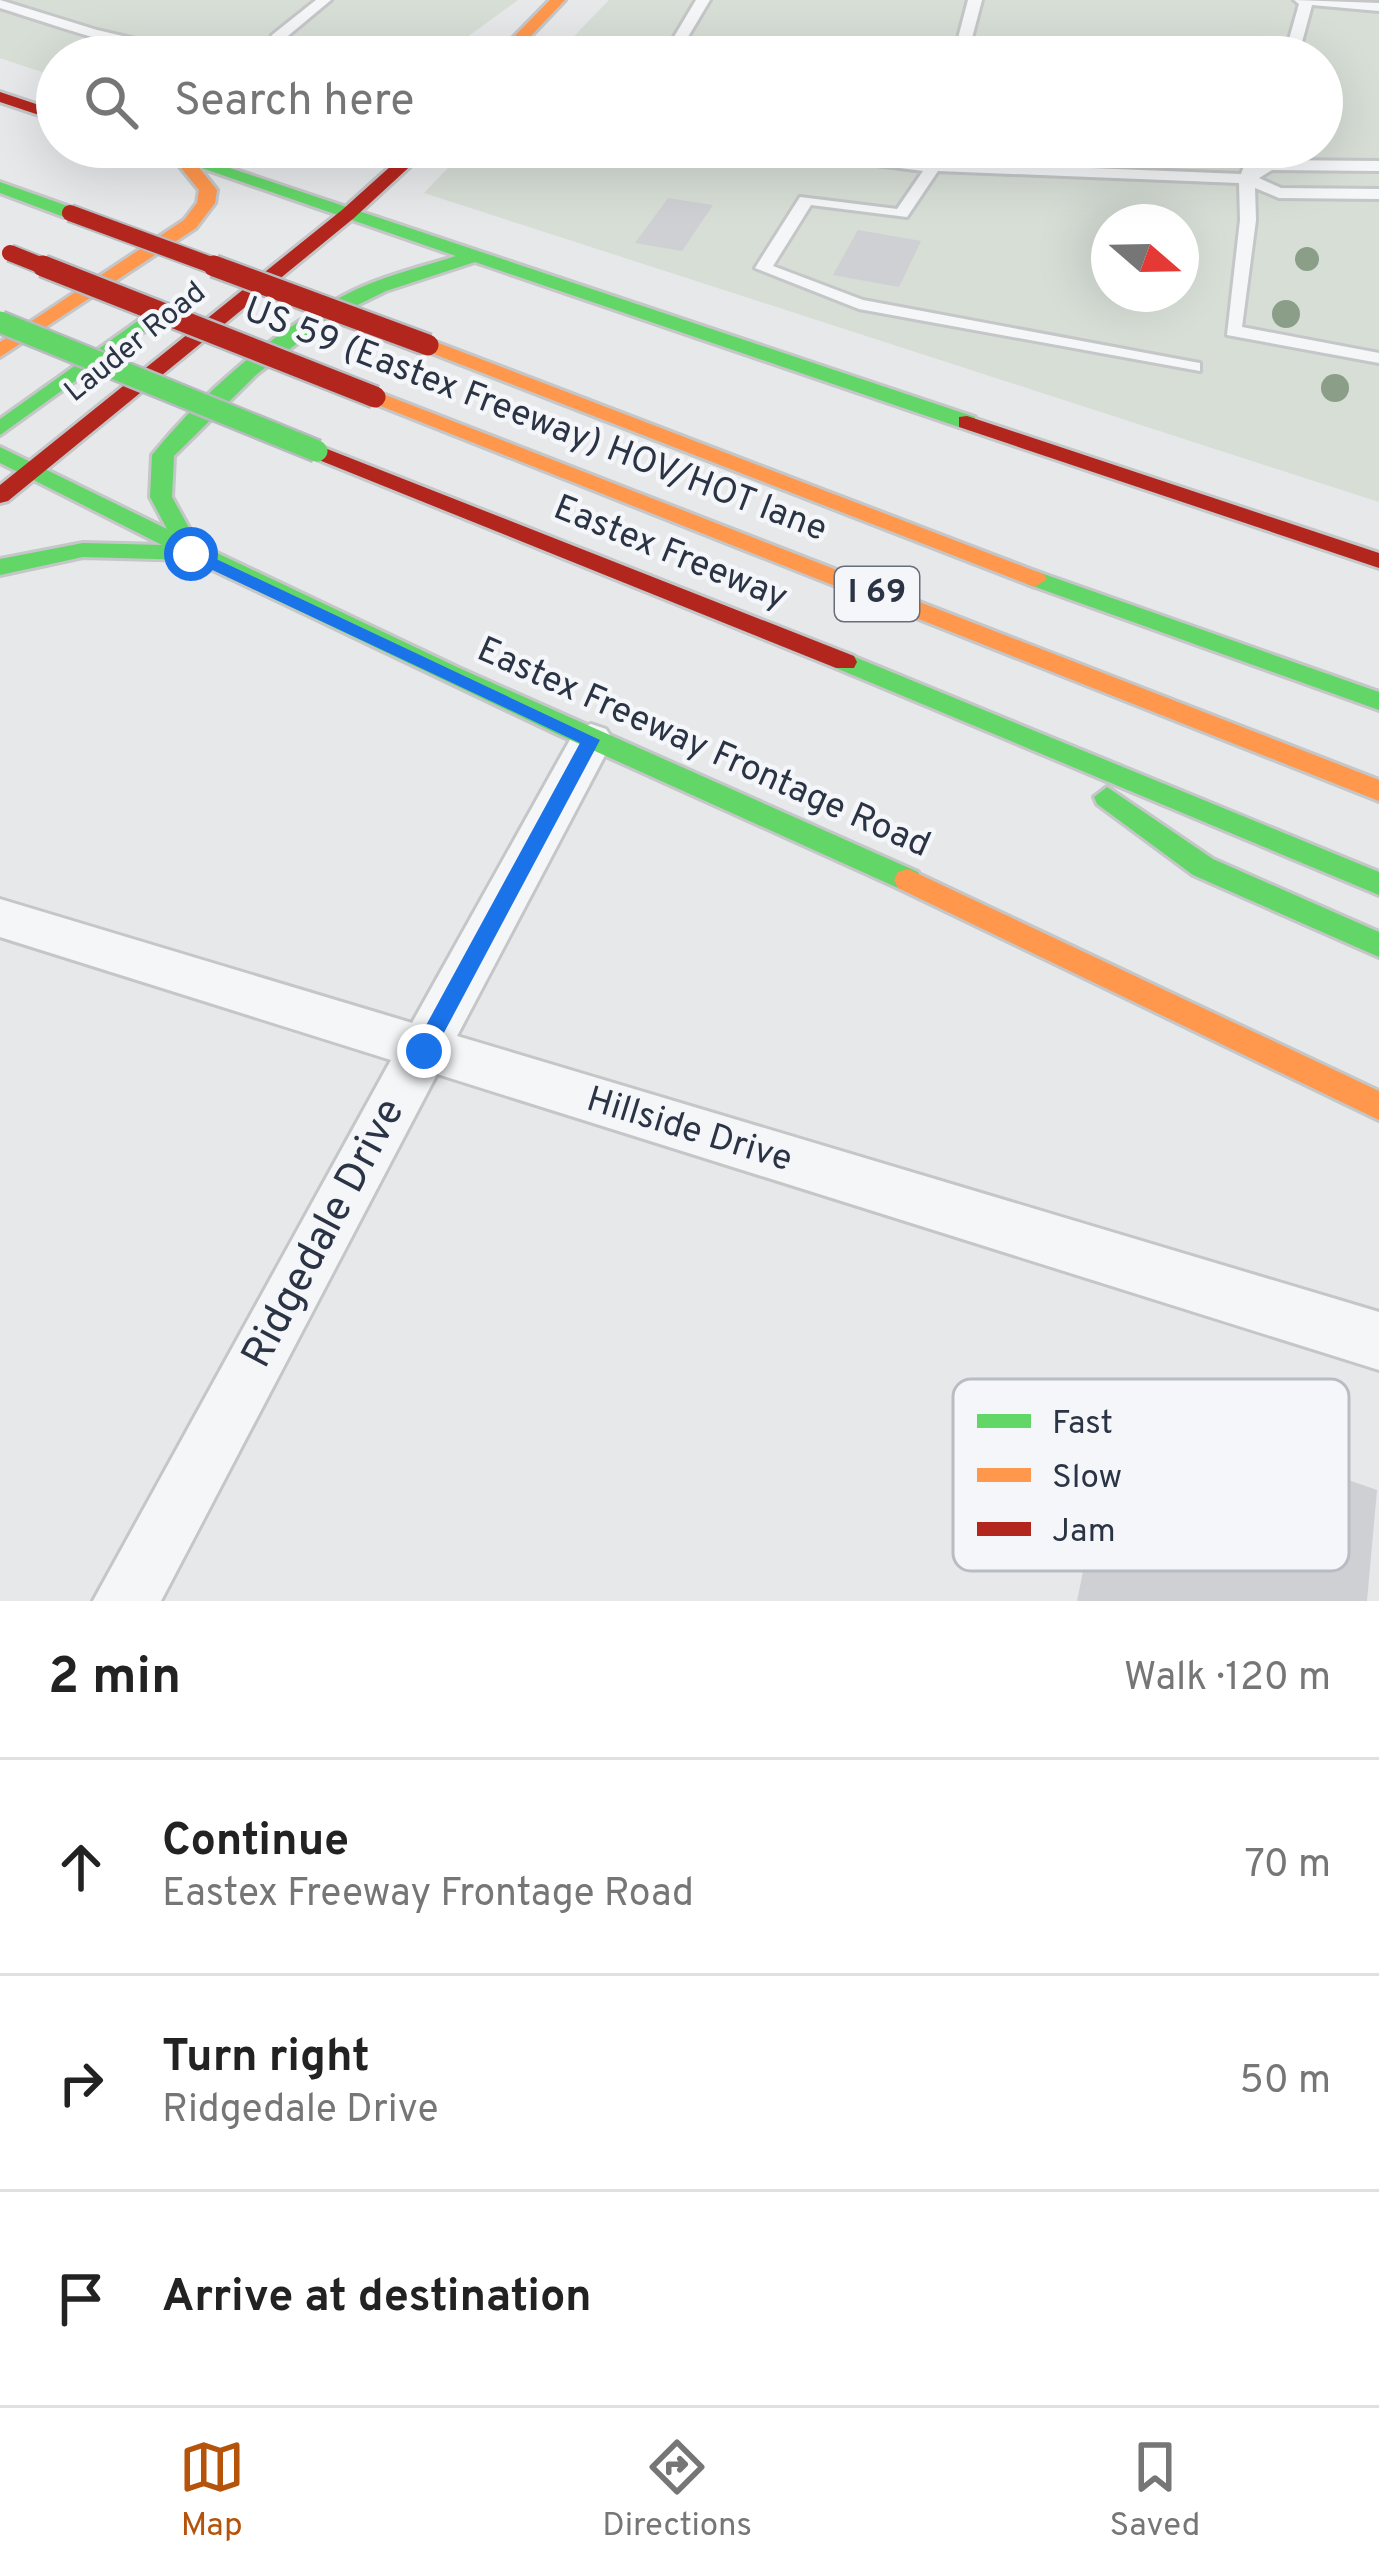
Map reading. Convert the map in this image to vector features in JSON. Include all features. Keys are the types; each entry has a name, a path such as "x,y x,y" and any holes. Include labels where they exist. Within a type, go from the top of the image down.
{"main road":[{"path":"520,36 558,0"},
{"path":"0,97 36,109"},
{"path":"0,351 190,224 206,202 208,190 190,168"},
{"path":"212,168 1379,561"},
{"name":"Lauder Road","path":"0,496 399,168"},
{"name":"Lauder Road","path":"0,429 335,178"},
{"name":"I 69","path":"0,187 428,345 1083,597 1379,701"},
{"name":"US 59 (Eastex Freeway) HOV/HOT lane","path":"5,250 1379,791"},
{"path":"0,567 83,550 191,554 161,497 164,455 293,335 392,281 473,257"},
{"name":"Eastex Freeway","path":"0,322 1016,731 1379,884"},
{"name":"Eastex Freeway Frontage Road","path":"0,454 191,554 591,740 946,897 1379,1106"},
{"path":"1083,597 1334,656"},
{"path":"1016,731 1203,867 1379,945"}],"street":[{"name":"Ridgedale Drive","path":"126,1601 591,740"},
{"name":"Hillside Drive","path":"0,918 1379,1341"}],"lane":[{"path":"279,36 324,0"},
{"path":"682,36 703,0"},
{"path":"1296,36 1305,0 1379,7"},
{"path":"967,36 978,3"},
{"path":"0,4 112,36"},
{"path":"1343,166 1379,166"},
{"path":"929,168 901,214 806,200 763,268 859,304 1194,367"},
{"path":"1098,168 1247,179 1279,193 1379,194"},
{"path":"1251,168 1232,331 1379,358"},
{"path":"1247,179 1264,168"}],"shaded area":[{"path":"0,0 518,0 469,36 36,36 36,70 0,58"},
{"path":"609,0 1379,0 1379,502 424,193 448,168 1343,168 1343,36 574,36"}],"building":[{"path":"668,198 713,205 682,251 635,243"},
{"path":"858,230 921,241 899,287 833,275"},
{"path":"1349,1480 1377,1490 1367,1601 1077,1601 1083,1571 1349,1571"}],"traffic: fast":[{"path":"212,168 967,422"},
{"path":"0,187 70,213"},
{"path":"0,567 83,550 191,553 161,497 163,455 250,370 322,315 379,287 473,257"},
{"path":"0,322 317,451"},
{"path":"0,429 142,324"},
{"path":"0,454 451,674 908,880"},
{"path":"1035,579 1379,701"},
{"path":"845,662 1379,884"},
{"path":"1107,797 1203,867 1379,945"}],"traffic: slow":[{"path":"523,36 558,0"},
{"path":"0,351 190,224 206,203 208,190 190,168"},
{"path":"428,345 1035,579"},
{"path":"375,397 1379,791"},
{"path":"908,880 1379,1106"}],"traffic: jam":[{"path":"0,97 36,109"},
{"path":"0,496 399,168"},
{"path":"70,213 428,345"},
{"path":"10,253 375,397"},
{"path":"967,422 1379,561"},
{"path":"317,451 845,662"}],"route":[{"path":"191,554 591,740 424,1051"}]}
